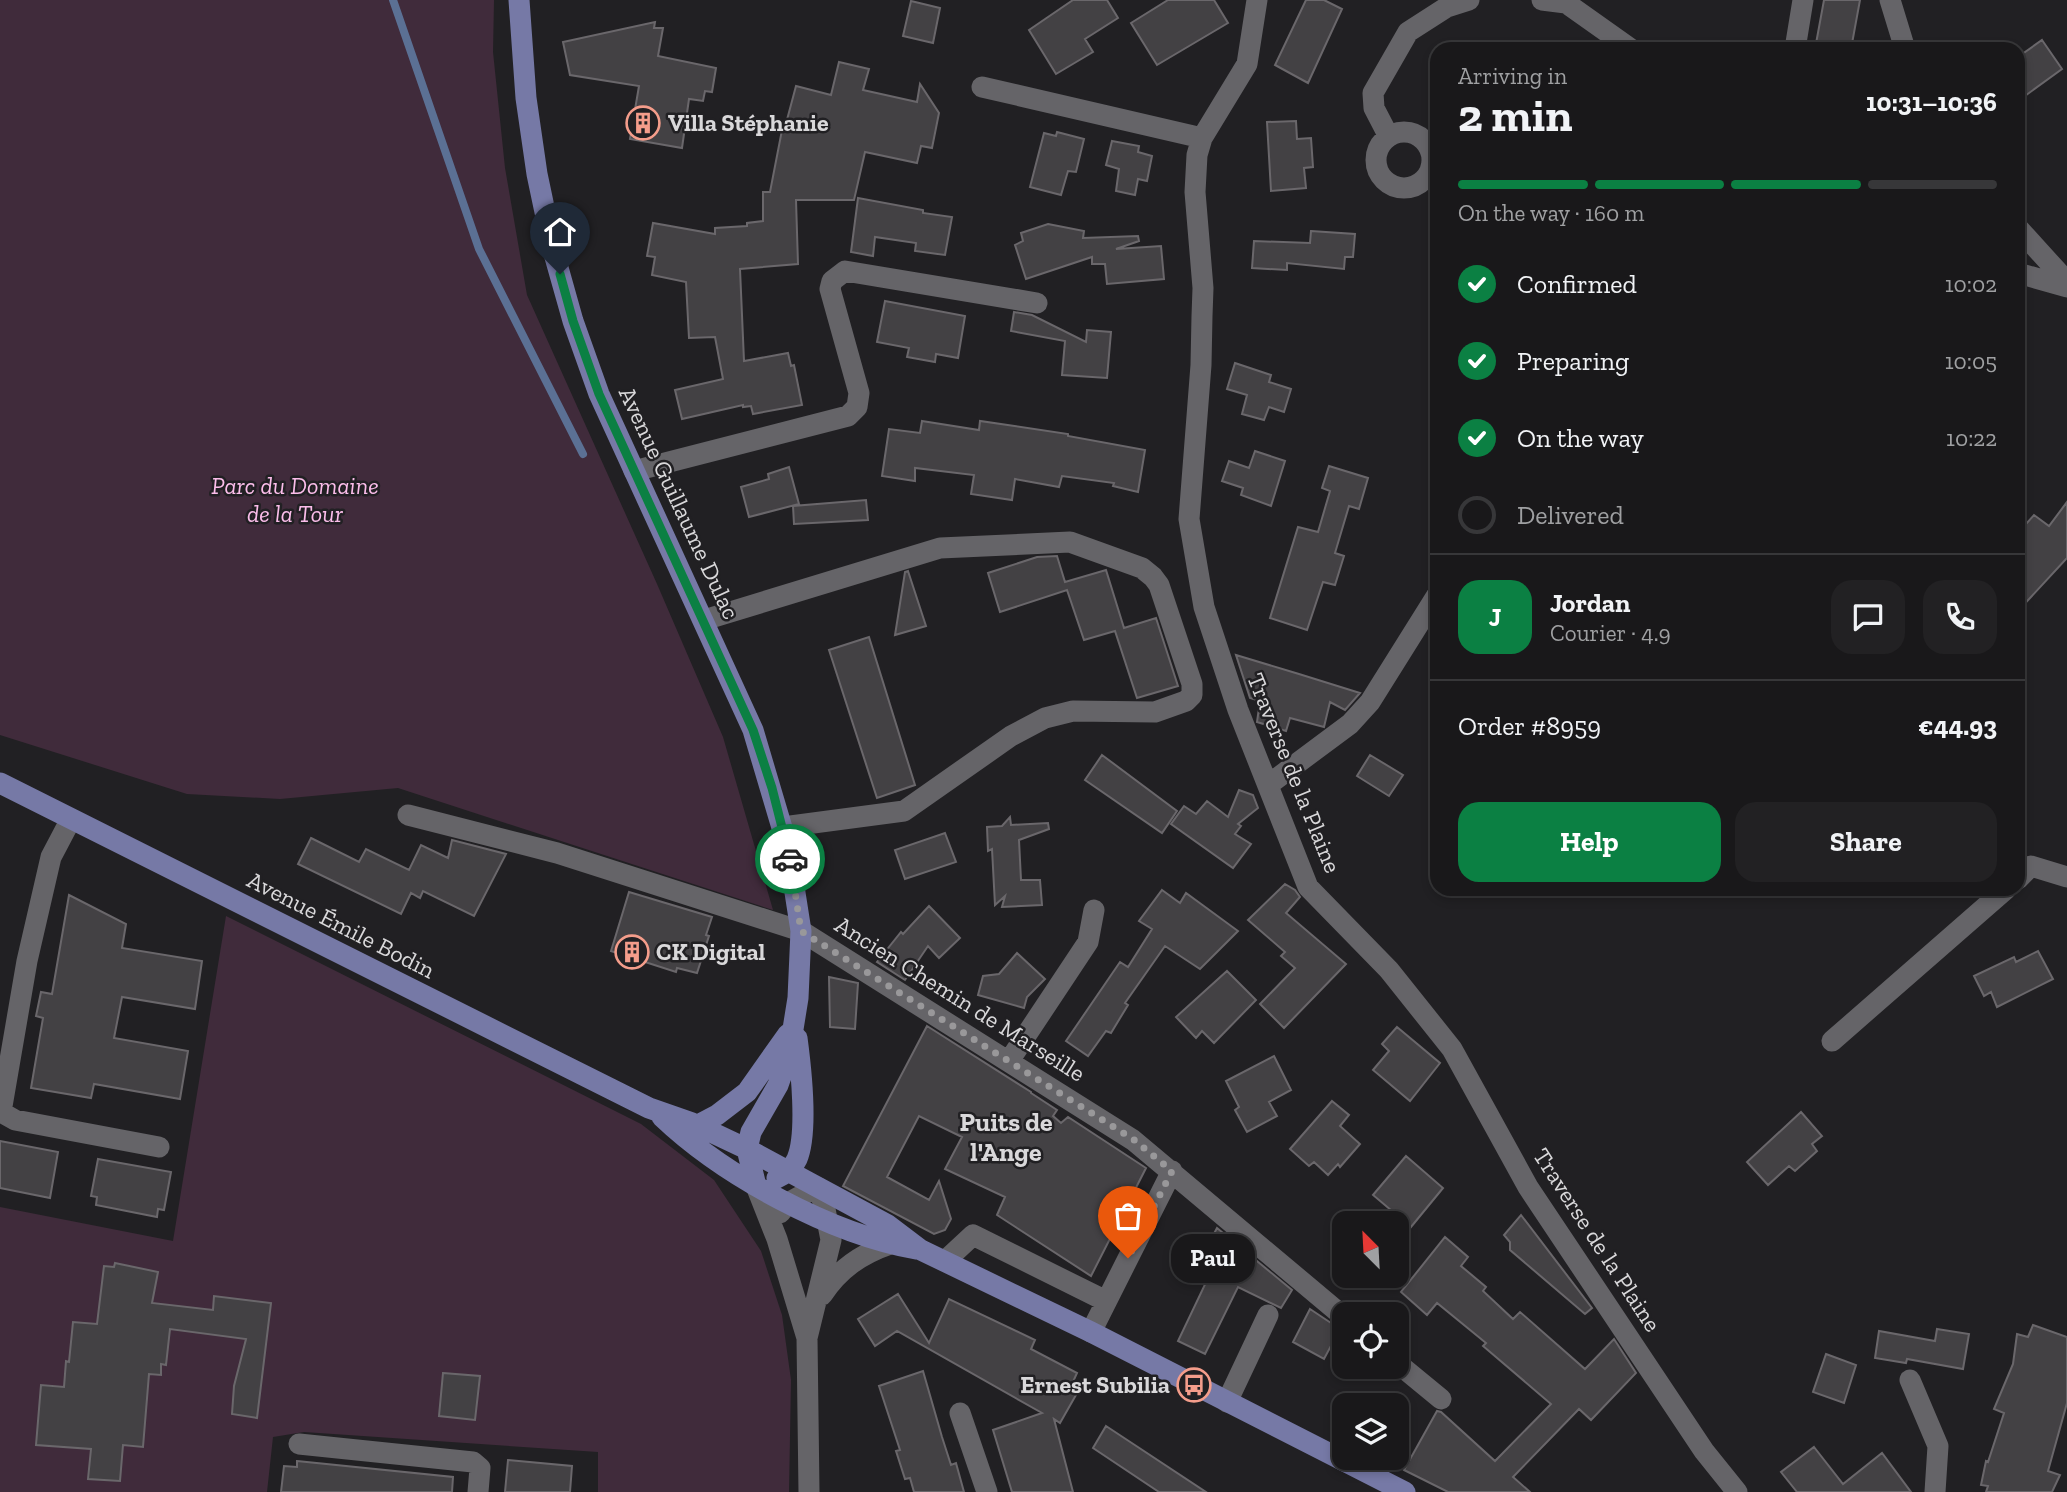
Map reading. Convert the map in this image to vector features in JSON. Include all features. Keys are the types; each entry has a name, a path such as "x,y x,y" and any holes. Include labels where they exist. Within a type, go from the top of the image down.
{"main road":[{"name":"Avenue Guillaume Dulac","path":"519,0 526,98 537,174 553,250 573,321 599,394 753,730 783,827 801,931 795,1024 789,1055 778,1085 751,1132 747,1149"},
{"name":"Avenue Émile Bodin","path":"0,783 658,1113 698,1125 747,1149 888,1224 921,1250"},
{"name":"Avenue Guillaume Dulac","path":"788,1172 798,1157 801,1142 802,1080 795,1024"},
{"path":"698,1125 717,1115 747,1092 795,1024"},
{"name":"Avenue Émile Bodin","path":"658,1113 684,1138 756,1186 788,1203 890,1244 921,1250"},
{"name":"Avenue Guillaume Dulac","path":"801,1142 805,1160 817,1187"},
{"path":"747,1149 756,1186 788,1172"},
{"path":"921,1250 1091,1332 1405,1492"}],"street":[{"name":"Traverse de la Plaine","path":"1257,0 1247,64 1200,147 1195,192 1203,302 1189,519 1204,607 1238,710 1308,887 1389,970 1452,1049 1528,1186 1704,1451 1737,1492"},
{"path":"1388,135 1374,108 1373,93 1408,32 1447,7 1469,0"},
{"path":"1542,0 1566,3 1621,42"},
{"path":"1796,42 1803,0"},
{"path":"1890,0 1903,42"},
{"path":"982,87 1200,147"},
{"path":"2025,236 2067,284"},
{"path":"634,471 848,416 857,407 859,393 830,289 832,281 845,271 1037,303"},
{"path":"2025,275 2067,284"},
{"path":"704,620 940,548 1070,542 1142,568 1159,585 1192,684 1192,695 1186,701 1155,712 1073,711 1045,718 1011,736 904,811 783,827"},
{"path":"1268,785 1350,724 1370,702 1430,607"},
{"name":"Ancien Chemin de Marseille","path":"408,815 557,853 801,931 1133,1139 1332,1307"},
{"path":"71,818 51,857 27,961 1,1112 15,1120 159,1147"},
{"path":"2025,872 2031,866 2067,877"},
{"path":"1832,1041 1998,896"},
{"path":"1009,1061 1088,942 1094,910"},
{"path":"1091,1332 1172,1171"},
{"path":"756,1186 777,1239 807,1338 809,1492"},
{"path":"777,1239 777,1219 788,1203 817,1187 828,1221 830,1249 807,1338"},
{"path":"945,1261 973,1235 1106,1301"},
{"path":"817,1302 830,1283 846,1267 863,1255 890,1244"},
{"path":"1227,1402 1268,1315"},
{"path":"1409,1373 1441,1399"},
{"path":"1910,1380 1938,1446 1935,1492"},
{"path":"960,1413 987,1492"},
{"path":"299,1444 473,1462 480,1468 478,1492"}],"green space":[{"name":"Parc du Domaine de la Tour","path":"0,0 494,0 493,52 505,168 527,295 723,737 773,910 398,788 280,799 187,794 0,735"},
{"path":"226,916 641,1124 714,1180 761,1251 782,1315 791,1380 789,1492 598,1492 598,1452 304,1432 273,1437 267,1492 0,1492 0,1207 173,1241"}],"building":[{"path":"1073,0 1107,0 1118,18 1085,39 1093,52 1056,74 1029,30"},
{"path":"1168,0 1214,0 1228,23 1157,65 1131,23"},
{"path":"1306,0 1324,0 1342,9 1308,83 1275,65"},
{"path":"1824,0 1860,0 1852,42 1816,42"},
{"path":"911,1 940,8 933,43 903,36"},
{"path":"655,22 654,28 663,28 658,56 716,68 712,92 705,91 703,101 689,99 682,148 630,139 639,86 570,75 563,42"},
{"path":"2042,40 2062,69 2025,96 2025,52"},
{"path":"839,62 869,69 863,90 917,102 920,84 939,113 932,148 921,146 917,163 865,152 854,200 796,200 798,264 740,269 744,361 788,353 791,366 794,365 802,405 753,414 751,406 743,405 682,419 675,390 723,379 715,337 689,338 686,282 652,275 655,257 647,256 653,223 715,234 715,228 747,226 747,223 763,221 763,192 770,192 782,130 784,131 796,86 831,95"},
{"path":"1296,121 1297,139 1311,138 1313,167 1304,168 1306,188 1271,191 1267,122"},
{"path":"1057,132 1084,139 1076,172 1068,171 1061,195 1030,187 1044,133 1056,136"},
{"path":"1112,141 1139,146 1138,152 1152,156 1147,181 1138,179 1135,195 1116,191 1119,169 1106,165"},
{"path":"858,198 952,217 945,255 915,251 916,243 875,237 873,256 851,252"},
{"path":"1048,224 1084,231 1083,238 1138,236 1139,241 1116,249 1161,246 1164,279 1107,284 1105,264 1092,264 1092,257 1026,279 1015,245 1023,241 1021,233"},
{"path":"1311,231 1355,234 1353,257 1345,257 1344,269 1287,263 1287,270 1252,268 1254,241 1310,243"},
{"path":"885,301 965,316 958,358 936,354 935,362 907,357 909,348 877,342"},
{"path":"1014,312 1032,315 1086,342 1087,330 1111,332 1107,378 1062,375 1065,341 1011,331"},
{"path":"1235,363 1271,375 1269,382 1291,389 1284,412 1269,407 1264,420 1242,414 1247,395 1227,389"},
{"path":"922,421 979,430 980,421 1068,434 1145,450 1138,492 1113,486 1114,483 1062,476 1059,487 1015,479 1012,500 971,494 974,475 915,468 915,481 882,476 889,429 920,433"},
{"path":"1255,451 1285,461 1271,506 1241,495 1243,488 1222,481 1229,461 1249,468"},
{"path":"1329,466 1368,478 1359,509 1349,506 1335,553 1344,556 1335,585 1323,582 1307,630 1270,618 1298,527 1318,532 1330,491 1322,488"},
{"path":"789,467 799,504 749,517 741,487 769,479 768,474"},
{"path":"866,500 868,520 794,524 793,506"},
{"path":"2067,502 2067,558 2025,603 2025,525 2034,515 2049,526"},
{"path":"1057,556 1065,582 1106,570 1124,628 1156,618 1178,686 1137,698 1115,631 1084,640 1067,590 1000,612 988,573 1037,557"},
{"path":"908,571 926,626 895,635 905,572"},
{"path":"869,637 915,785 877,798 829,650"},
{"path":"1236,655 1360,693 1345,710 1330,702 1324,727 1290,718 1286,731 1257,722 1260,701 1250,698"},
{"path":"1102,755 1177,811 1162,833 1085,780"},
{"path":"1370,755 1403,775 1389,796 1357,776"},
{"path":"1239,790 1253,795 1258,808 1238,824 1241,826 1235,834 1251,844 1233,868 1171,824 1184,806 1196,814 1207,801 1228,817"},
{"path":"1010,817 1011,825 1048,823 1049,829 1019,840 1021,880 1040,880 1042,905 1002,907 1005,896 995,905 992,849 988,851 987,827 1002,826"},
{"path":"945,833 956,862 905,879 895,850"},
{"path":"311,838 359,862 366,849 409,870 421,845 448,858 452,840 506,854 474,916 423,891 420,898 411,893 401,914 298,864"},
{"path":"1285,884 1300,897 1286,913 1346,964 1284,1028 1260,1004 1295,968 1281,956 1285,952 1248,920"},
{"path":"1162,890 1180,903 1186,893 1238,931 1200,969 1165,946 1125,1003 1128,1005 1111,1033 1106,1031 1088,1056 1066,1041 1120,962 1128,967 1152,929 1139,921"},
{"path":"629,892 712,917 697,973 677,968 676,972 611,951"},
{"path":"69,895 126,924 122,948 202,961 195,1009 122,997 114,1038 188,1051 180,1099 94,1084 91,1098 31,1088 43,1018 36,1016 41,992 52,994"},
{"path":"929,906 960,938 939,958 928,946 905,980 877,962 901,932 903,934"},
{"path":"2038,951 2053,979 1997,1007 1991,992 1984,996 1974,976 2014,957 2016,962"},
{"path":"1017,953 1045,979 1027,997 1024,1008 978,995 983,976 999,974"},
{"path":"1227,971 1256,1000 1214,1043 1202,1031 1196,1038 1176,1017"},
{"path":"829,977 858,983 855,1029 830,1027"},
{"path":"927,1026 1057,1110 1053,1116 1061,1123 1068,1117 1146,1168 1091,1276 997,1215 1005,1197 945,1169 962,1137 919,1116 887,1177 929,1200 939,1181 951,1219 945,1230 934,1234 843,1186"},
{"path":"1397,1027 1440,1063 1410,1101 1373,1070 1389,1051 1382,1044"},
{"path":"1274,1056 1291,1090 1269,1102 1277,1116 1247,1132 1235,1110 1239,1107 1226,1081"},
{"path":"1332,1101 1349,1115 1340,1126 1360,1144 1340,1167 1338,1164 1328,1175 1314,1162 1309,1166 1290,1149"},
{"path":"1801,1112 1822,1136 1812,1144 1817,1151 1795,1171 1789,1166 1768,1185 1747,1162"},
{"path":"0,1141 58,1152 50,1198 0,1188"},
{"path":"1406,1156 1443,1188 1411,1227 1409,1211 1392,1211 1373,1195"},
{"path":"98,1159 171,1172 164,1210 158,1209 157,1217 96,1205 97,1197 91,1196"},
{"path":"1521,1215 1592,1308 1585,1314 1510,1250 1510,1242 1504,1235"},
{"path":"1217,1228 1292,1290 1281,1308 1238,1287 1205,1354 1178,1341 1210,1274 1196,1267"},
{"path":"1445,1237 1468,1257 1461,1266 1486,1287 1483,1291 1513,1319 1520,1312 1585,1369 1614,1339 1636,1373 1591,1420 1579,1409 1513,1477 1530,1492 1448,1492 1404,1470 1409,1470 1409,1461 1437,1411 1495,1461 1551,1404 1483,1346 1486,1343 1437,1303 1427,1315 1401,1292 1404,1288 1409,1288 1409,1282"},
{"path":"115,1263 158,1272 152,1303 213,1310 214,1296 271,1303 257,1418 232,1414 234,1386 246,1339 170,1329 166,1365 161,1364 161,1375 149,1374 143,1447 123,1445 120,1481 88,1479 91,1449 36,1445 41,1385 64,1387 73,1322 97,1324 104,1266 114,1267"},
{"path":"898,1294 929,1343 949,1299 1035,1340 1031,1349 1077,1373 1072,1384 1080,1388 1060,1423 1054,1419 1073,1492 1012,1492 993,1430 1042,1413 897,1331 875,1346 858,1319"},
{"path":"1310,1309 1332,1324 1332,1344 1324,1359 1293,1342"},
{"path":"2033,1325 2067,1337 2067,1403 2048,1471 2060,1475 2052,1492 1986,1492 1988,1486 1981,1485 1986,1461 1988,1462 2004,1413 1994,1409 2013,1364 2017,1334 2028,1337"},
{"path":"1937,1329 1969,1334 1963,1369 1907,1359 1906,1363 1875,1358 1879,1331 1935,1341"},
{"path":"1826,1354 1856,1365 1844,1403 1813,1392"},
{"path":"923,1371 951,1465 956,1463 964,1492 914,1492 910,1478 905,1479 896,1451 900,1450 879,1386"},
{"path":"443,1373 480,1376 475,1420 439,1416"},
{"path":"1106,1426 1206,1492 1159,1492 1093,1448"},
{"path":"1814,1447 1843,1484 1882,1453 1911,1492 1797,1492 1781,1472"},
{"path":"508,1460 572,1466 570,1492 505,1492"},
{"path":"297,1461 453,1477 452,1492 281,1492 284,1466 297,1467"}],"waterway":[{"path":"393,0 479,249 583,454"}],"way so far":[{"path":"790,859 801,931 1133,1139 1172,1171 1128,1258"}],"place":[{"name":"Villa Stéphanie","path":"643,123"},
{"name":"CK Digital","path":"632,952"},
{"name":"Paul","path":"1128,1258"},
{"name":"Ernest Subilia","path":"1194,1385"}],"district":[{"name":"Puits de l'Ange","path":"1006,1137"}],"route":[{"path":"560,274 573,321 599,394 753,730 772,788 790,859"}]}
